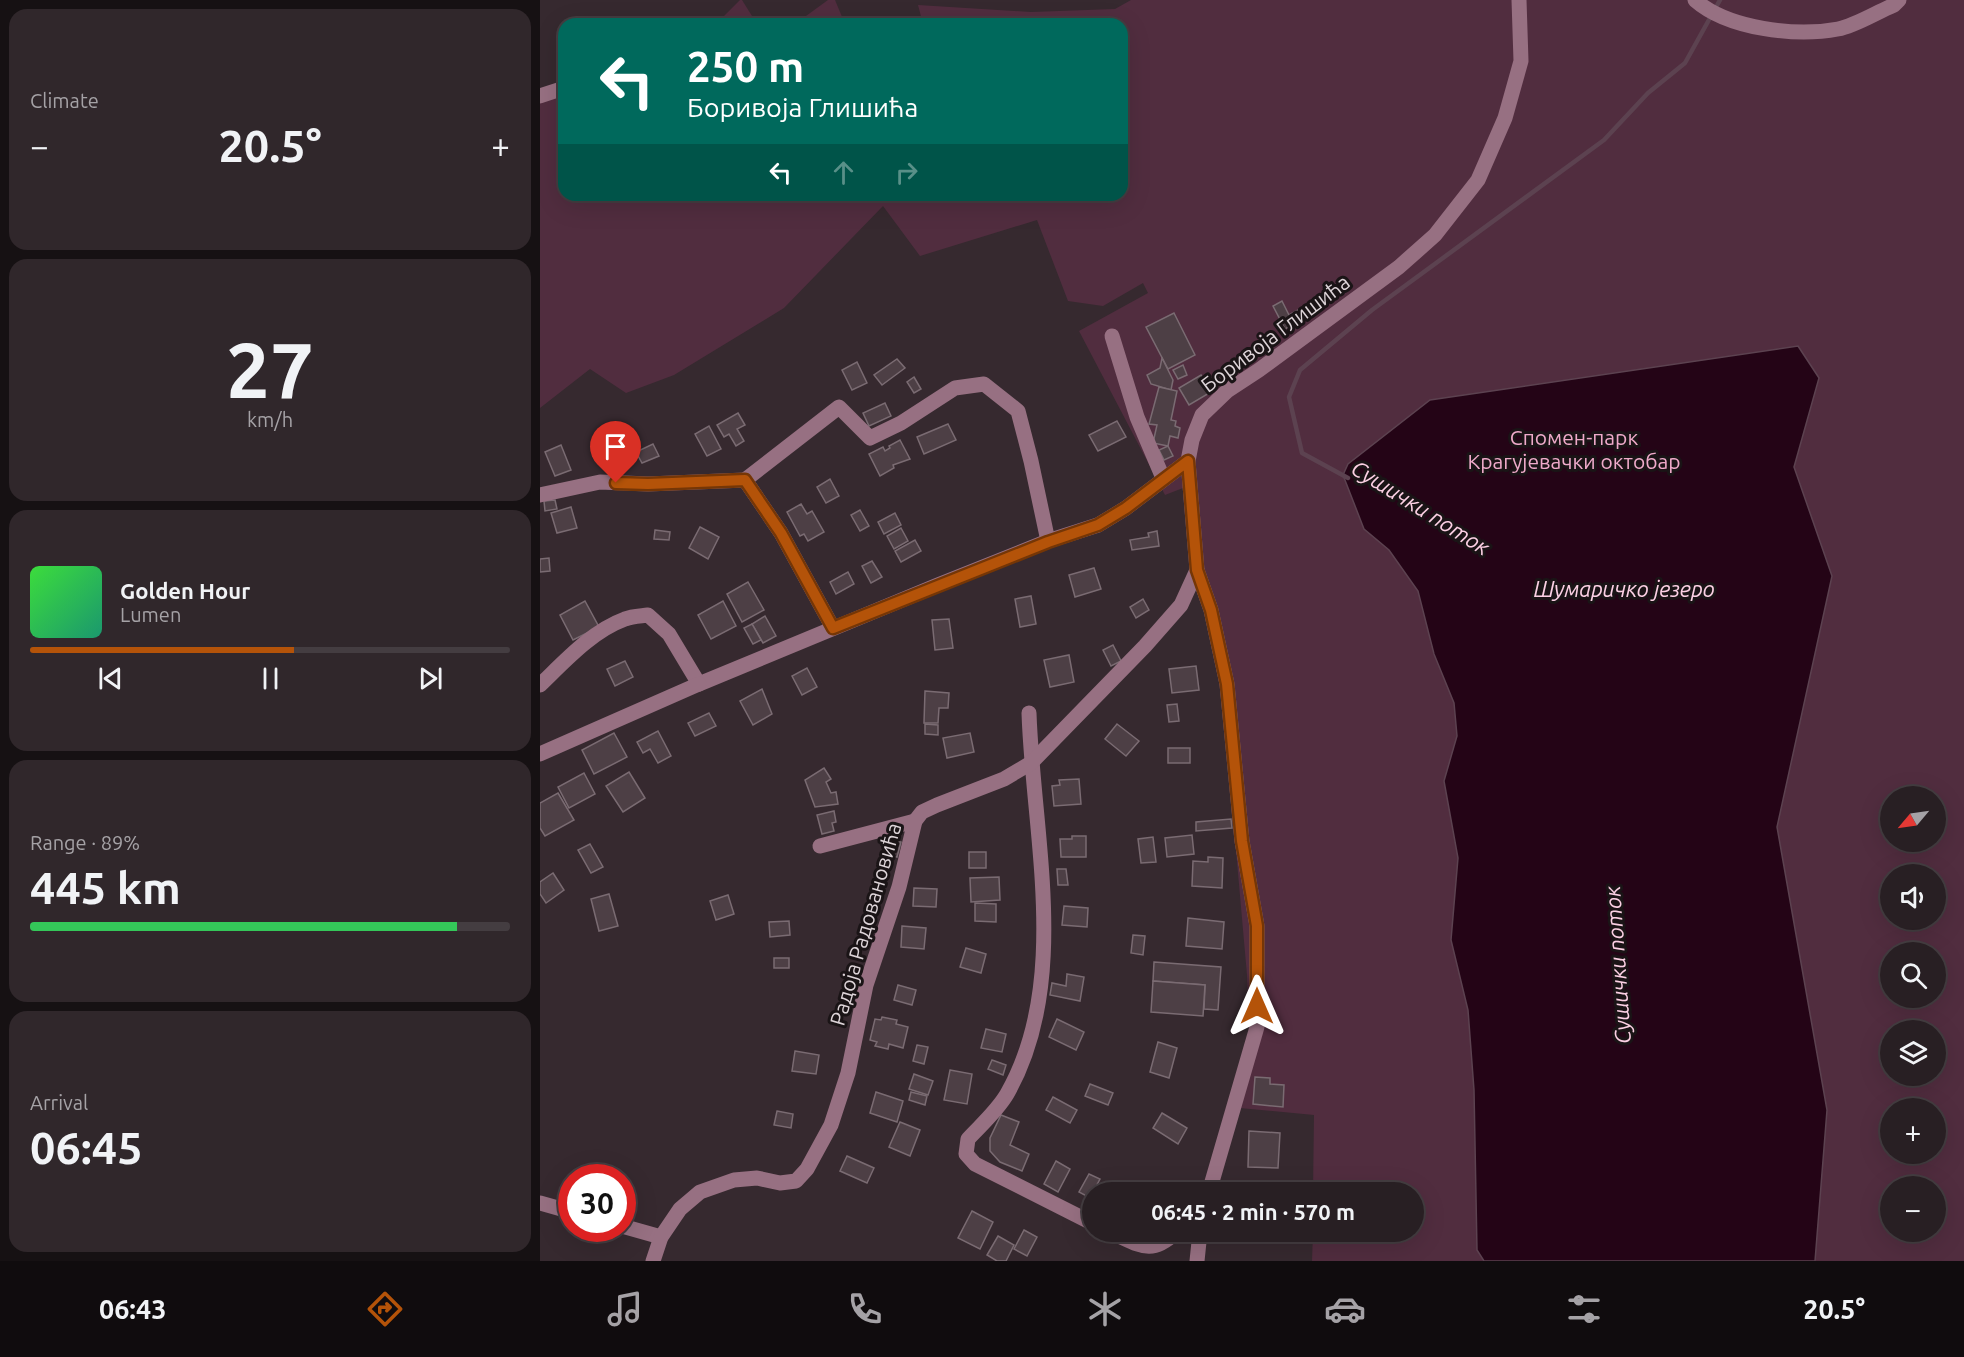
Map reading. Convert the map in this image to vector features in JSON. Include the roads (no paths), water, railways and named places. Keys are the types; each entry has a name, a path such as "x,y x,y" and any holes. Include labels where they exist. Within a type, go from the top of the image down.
{"street":[{"name":"Боривоја Глишића","path":"1197,570 1188,461 1192,440 1203,415 1227,391 1399,267 1435,235 1478,180 1505,118 1521,61 1519,0"},
{"path":"1697,2 1732,21 1790,33 1840,29 1894,5 1899,0"},
{"path":"540,96 558,90"},
{"path":"1112,336 1137,417 1163,478"},
{"path":"540,495 600,482 648,484 745,480 839,407 870,438 901,423 955,388 984,384 1018,411 1048,542"},
{"path":"540,754 833,628 1048,542 1098,525 1126,508 1188,461"},
{"path":"745,480 781,533 833,628"},
{"path":"1197,570 1211,610 1227,684 1242,841 1257,926 1257,1027 1212,1182"},
{"name":"Радоја Радовановића","path":"652,1261 661,1237 680,1209 700,1192 734,1180 757,1178 780,1184 796,1181 807,1169 831,1125 848,1073 866,985 899,887 915,821 922,812 1004,779 1030,763 1181,605 1197,570"},
{"path":"540,685 574,652 608,627 627,618 648,615 669,634 699,684"},
{"path":"1029,713 1030,763 1042,884 1043,951 1039,1003 1025,1055 1006,1096 968,1139 966,1154 975,1164 1082,1218"},
{"path":"820,846 915,821"},
{"path":"540,1203 558,1208"},
{"path":"636,1230 661,1237"},
{"path":"1133,1242 1142,1246 1155,1247 1166,1242"},
{"path":"1197,1261 1199,1242"}],"water":[{"name":"Шумаричко језеро","path":"1798,346 1819,378 1794,467 1832,576 1777,827 1827,1110 1815,1261 1484,1261 1477,1250 1474,1090 1468,1010 1451,940 1458,858 1444,781 1457,736 1454,703 1434,654 1418,591 1389,550 1364,529 1343,475 1348,464 1430,400"}],"waterway":[{"name":"Сушички поток","path":"1348,478 1302,453 1289,397 1300,370 1372,310 1604,140 1648,93 1685,63 1720,0"}],"park label":[{"name":"Спомен-парк Крагујевачки октобар","path":"1574,449"}]}
